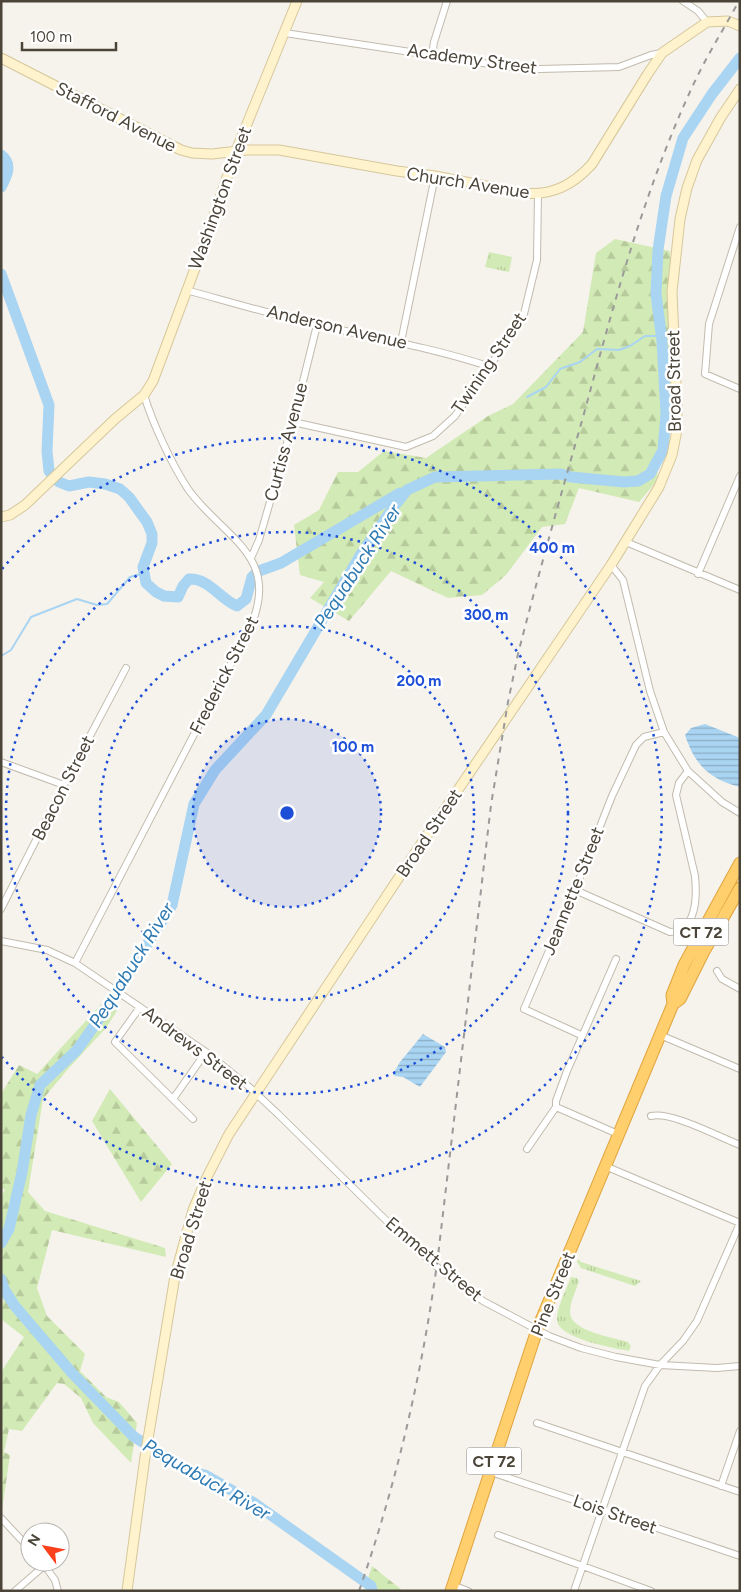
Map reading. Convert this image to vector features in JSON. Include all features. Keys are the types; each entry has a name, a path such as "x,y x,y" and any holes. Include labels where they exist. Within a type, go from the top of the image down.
{"highway":[{"name":"Pine Street","path":"452,1588 537,1330 673,1004 672,995 684,965 740,863"},
{"name":"Pine Street","path":"673,1004 680,999 740,888"}],"main road":[{"name":"Washington Street","path":"144,395 153,381 236,151 297,1"},
{"path":"707,22 728,21 740,26"},
{"name":"Academy Street","path":"662,53 707,22"},
{"name":"Church Avenue","path":"236,151 279,150 435,176 516,192 538,194 566,186 580,177 592,164 662,53"},
{"name":"Stafford Avenue","path":"1,58 181,150 192,153 223,154 236,151"},
{"name":"Broad Street","path":"127,1591 145,1457 176,1276 193,1210 229,1134 417,850 611,565 659,487 672,455 677,430 678,409 672,292 680,219 687,188 697,160 721,117 740,89"},
{"path":"1,517 10,515 25,505 115,419 144,395"}],"street":[{"path":"432,54 447,1"},
{"path":"683,1 690,5 707,22"},
{"name":"Academy Street","path":"284,33 510,67 541,69 619,67 662,53"},
{"path":"401,342 435,176"},
{"name":"Twining Street","path":"294,422 406,447 433,436 455,416 488,366 519,325 525,311 538,253 538,194"},
{"path":"740,227 709,324 705,374 740,389"},
{"name":"Anderson Avenue","path":"186,290 317,325 458,356 488,366"},
{"name":"Curtiss Avenue","path":"251,558 259,540 294,422 317,325"},
{"name":"Frederick Street","path":"75,963 252,623 260,597 259,580 251,558 189,490 161,438 144,395"},
{"path":"698,574 740,476"},
{"path":"626,542 698,574 740,590"},
{"path":"611,565 622,580 650,691 664,732 688,772 722,802 740,813"},
{"name":"Beacon Street","path":"1,909 126,668"},
{"name":"Jeannette Street","path":"582,1035 524,1009 575,890 612,796 636,745 644,737 664,732"},
{"path":"1,762 64,785"},
{"path":"575,890 670,932 679,932 686,927 692,916 696,897 695,876 676,795 679,783 688,772"},
{"name":"Andrews Street","path":"1,941 47,950 75,963 206,1052 256,1094"},
{"path":"527,1149 556,1107 556,1101 582,1035 616,959"},
{"path":"717,971 722,979 740,989"},
{"path":"140,1007 115,1042 193,1119"},
{"path":"660,1035 740,1069"},
{"path":"173,1099 206,1052"},
{"name":"Emmett Street","path":"256,1094 290,1125 406,1240 443,1272 483,1301 537,1330 581,1348 616,1357 660,1365 717,1368 740,1366"},
{"path":"556,1107 618,1134"},
{"path":"651,1116 657,1114 671,1116 740,1146"},
{"path":"574,1591 645,1386 660,1365 683,1341 697,1321 740,1223 605,1166"},
{"path":"537,1423 740,1492"},
{"path":"721,1486 740,1431"},
{"name":"Lois Street","path":"491,1472 740,1556"},
{"path":"1,1518 20,1538"},
{"path":"498,1535 651,1591"},
{"path":"15,1591 34,1572"},
{"path":"49,1572 55,1580 58,1591"},
{"path":"452,1588 468,1591"}],"green space":[{"path":"615,239 670,251 672,397 656,482 639,502 579,488 565,524 542,527 506,575 482,595 448,598 391,571 349,621 310,598 324,582 300,575 294,525 319,510 338,472 358,472 384,451 426,458 488,416 513,404 583,332 596,253"},
{"path":"489,252 512,257 509,272 485,267"},
{"path":"105,1000 120,1006 106,1028 43,1099 28,1192 45,1211 165,1248 166,1257 52,1230 37,1288 47,1316 85,1354 80,1371 106,1397 119,1402 137,1423 131,1463 93,1423 81,1398 64,1384 57,1383 22,1431 9,1429 4,1452 10,1455 2,1510 1,1372 24,1337 1,1319 1,1307 4,1300 1,1297 1,1196 5,1190 1,1187 1,1094 19,1065 37,1074"},
{"path":"110,1089 172,1164 141,1202 92,1121"},
{"path":"578,1259 581,1262 641,1281 635,1286 581,1268 577,1262"},
{"path":"571,1277 577,1278 579,1281 571,1304 570,1312 572,1319 584,1329 593,1333 628,1342 631,1346 629,1351 588,1342 567,1333 560,1327 557,1321 558,1311"},
{"path":"372,1566 403,1591 364,1591"}],"water":[{"path":"705,724 740,738 740,787 729,784 712,775 693,755 685,735 691,728"},
{"path":"423,1034 445,1047 446,1052 420,1087 403,1077 393,1074 400,1062"}],"waterway":[{"name":"Pequabuck River","path":"1,1243 9,1229 22,1172 31,1115 40,1085 77,1050 111,1002 172,905 194,804 215,770 266,715 361,554 407,490 435,477 561,474 571,477 624,482 638,481 650,474 663,450 666,414 662,341 656,294 658,250 666,196 683,138 712,94 740,58"},
{"path":"1,155 8,166 7,174 1,187"},
{"path":"1,274 49,405 47,451 49,471 59,482 69,486 89,482 105,484 120,489 129,497 147,522 152,534 152,543 143,567 146,583 156,592 164,596 178,597 189,579 196,580 208,585 237,606 246,599 252,577 259,571 281,563 400,493"},
{"path":"527,397 546,387 560,369 580,362 597,349 619,350 630,346 645,336 661,336"},
{"path":"1,656 11,650 31,617 77,599 97,605 107,604 130,577 144,573"},
{"name":"Pequabuck River","path":"1,1279 4,1289 14,1305 72,1373 133,1436 187,1471 205,1475 254,1503 371,1586 372,1591"}],"railway":[{"path":"359,1591 397,1467 425,1341 438,1256 491,805 518,654 607,330 657,171 694,82 739,1"}]}
